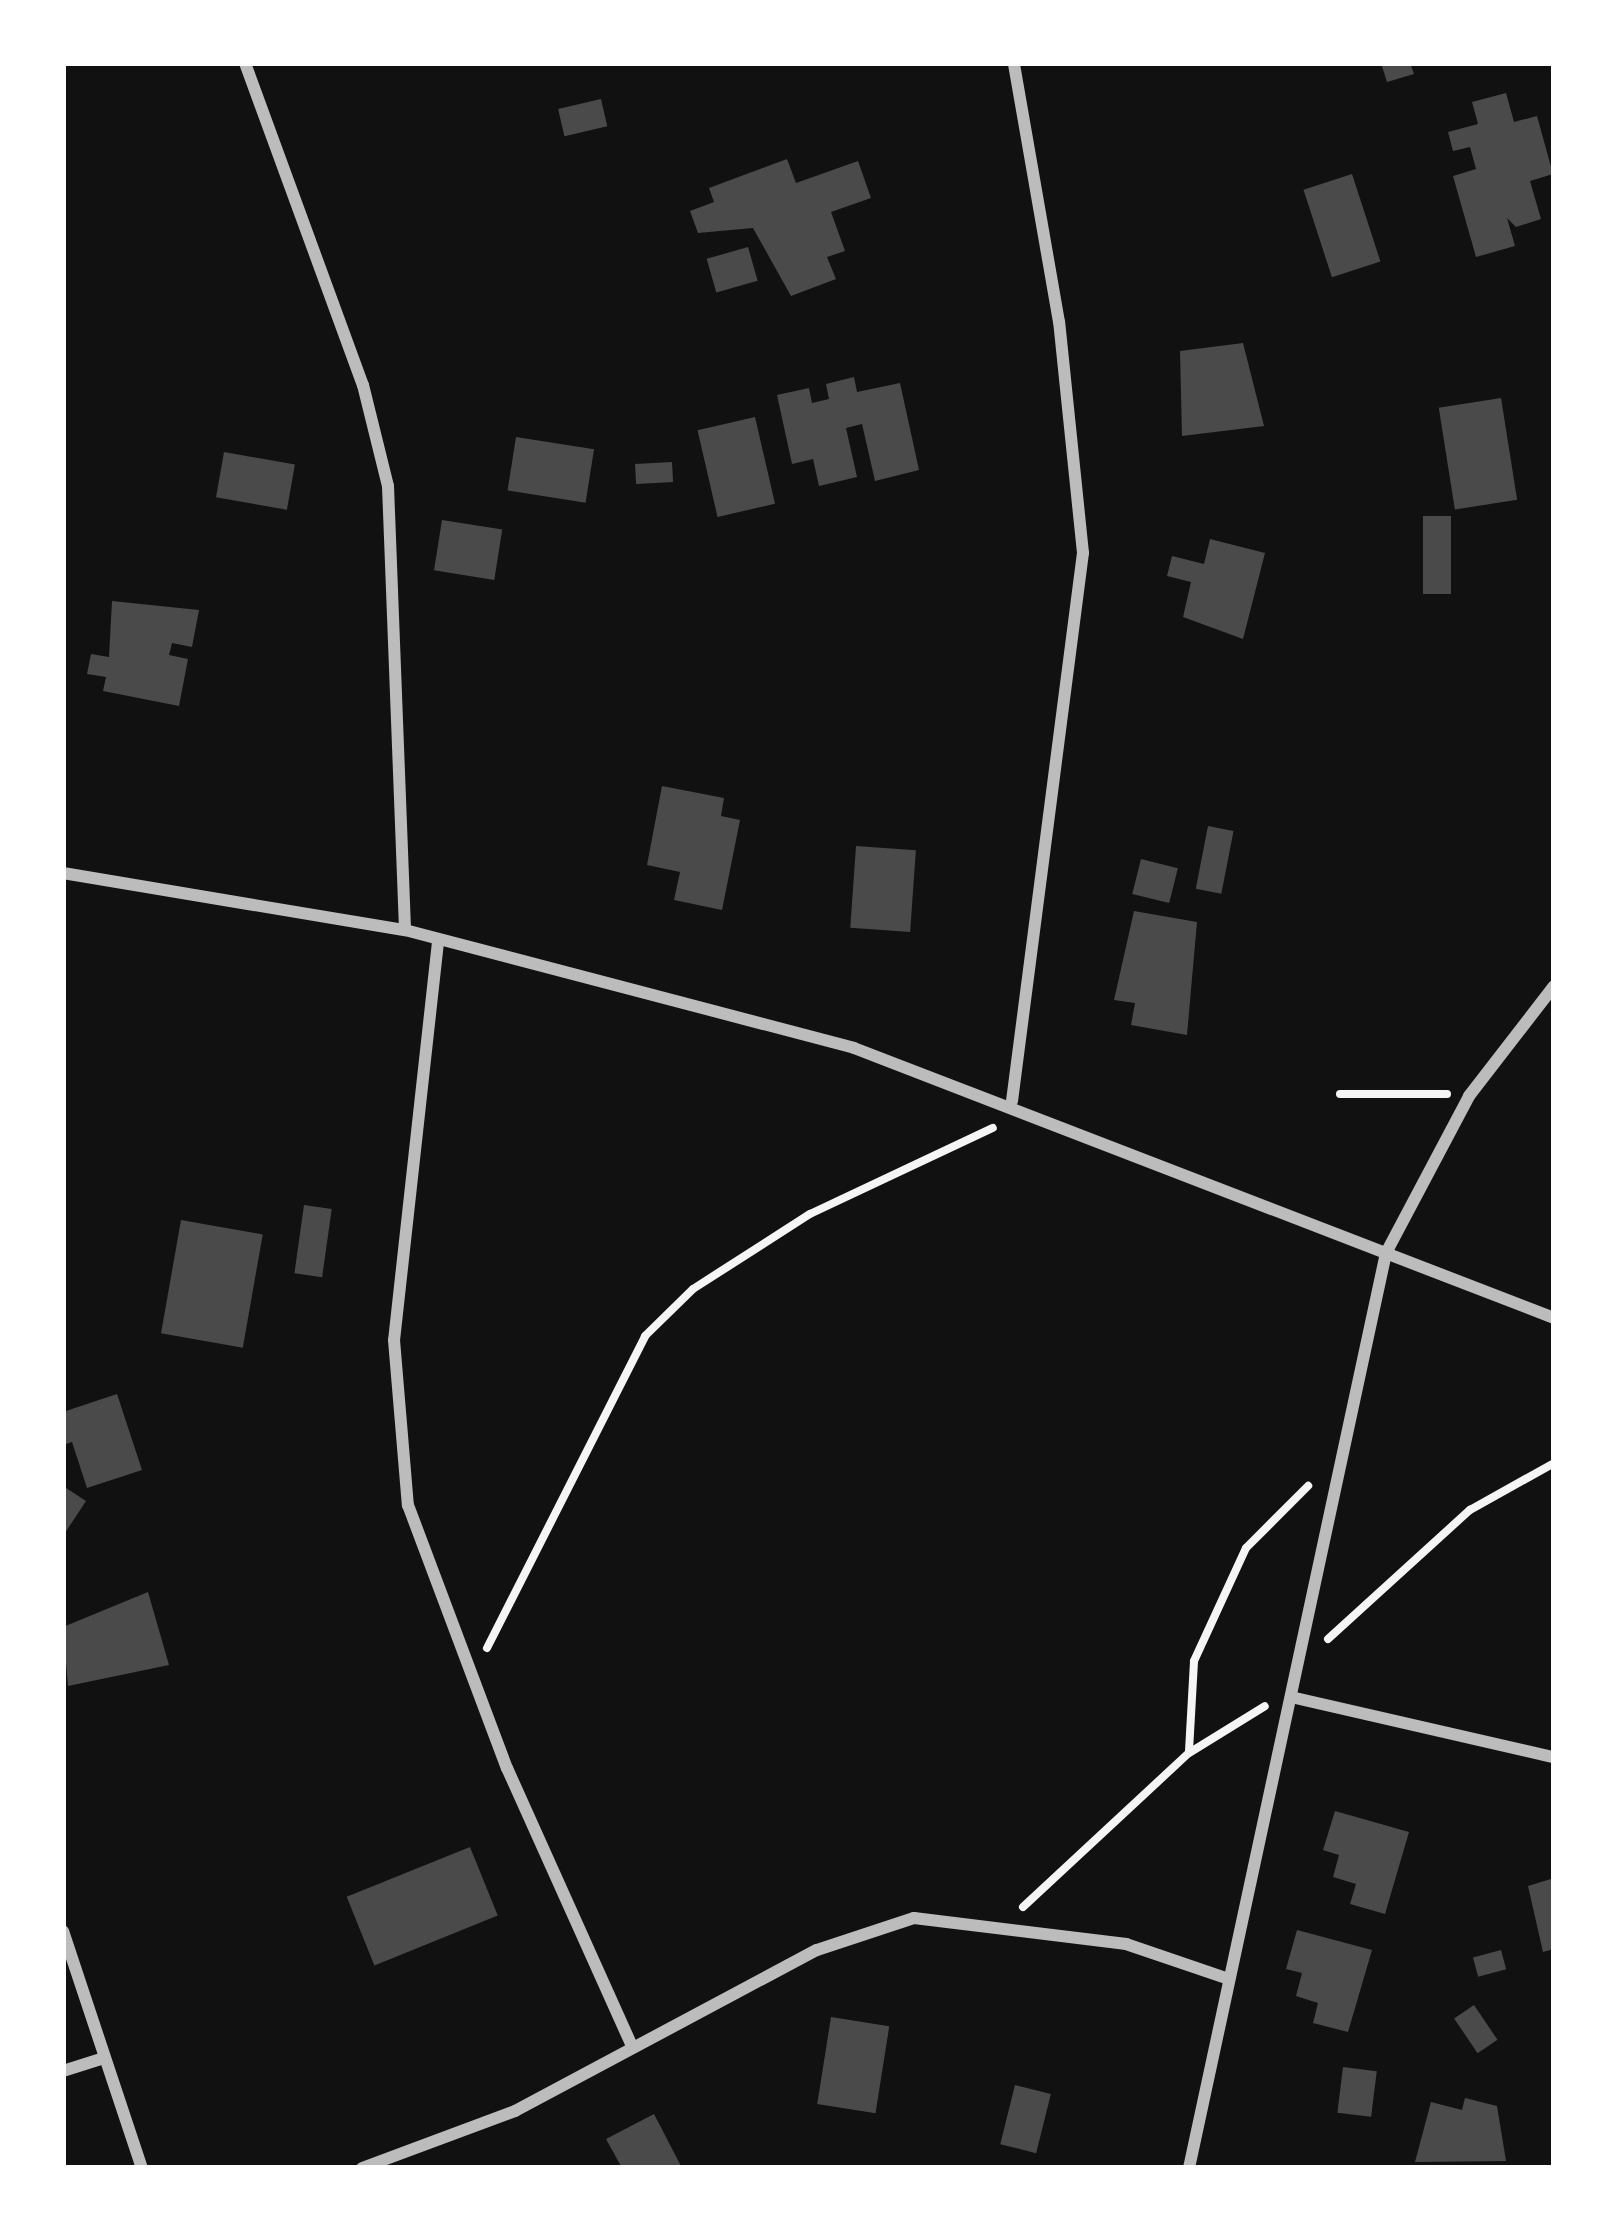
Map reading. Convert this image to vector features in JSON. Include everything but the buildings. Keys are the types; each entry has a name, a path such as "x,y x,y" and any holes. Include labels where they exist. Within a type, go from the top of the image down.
{"street":[{"path":"245,63 363,386 388,486 405,930"},
{"path":"1012,1101 1083,553 1059,322 1014,63"},
{"path":"63,872 405,930 854,1048 1041,1112 1554,1318"},
{"path":"438,942 394,1340 408,1505 475,1677 631,2044"},
{"path":"1189,2168 1386,1252 1469,1096 1554,986"},
{"path":"1292,1692 1554,1757"},
{"path":"362,2168 515,2111 631,2044 817,1950 914,1918 1004,1924 1126,1944 1229,1979"},
{"path":"63,1931 142,2168"},
{"path":"63,2071 104,2058"}],"path":[{"path":"1340,1094 1469,1096"},
{"path":"475,1677 595,1416 645,1336 693,1289 810,1214 934,1147 1041,1112"},
{"path":"1189,1753 1194,1661 1246,1547 1342,1452"},
{"path":"1298,1662 1470,1510 1554,1463"},
{"path":"1004,1924 1189,1753 1292,1692"}]}
